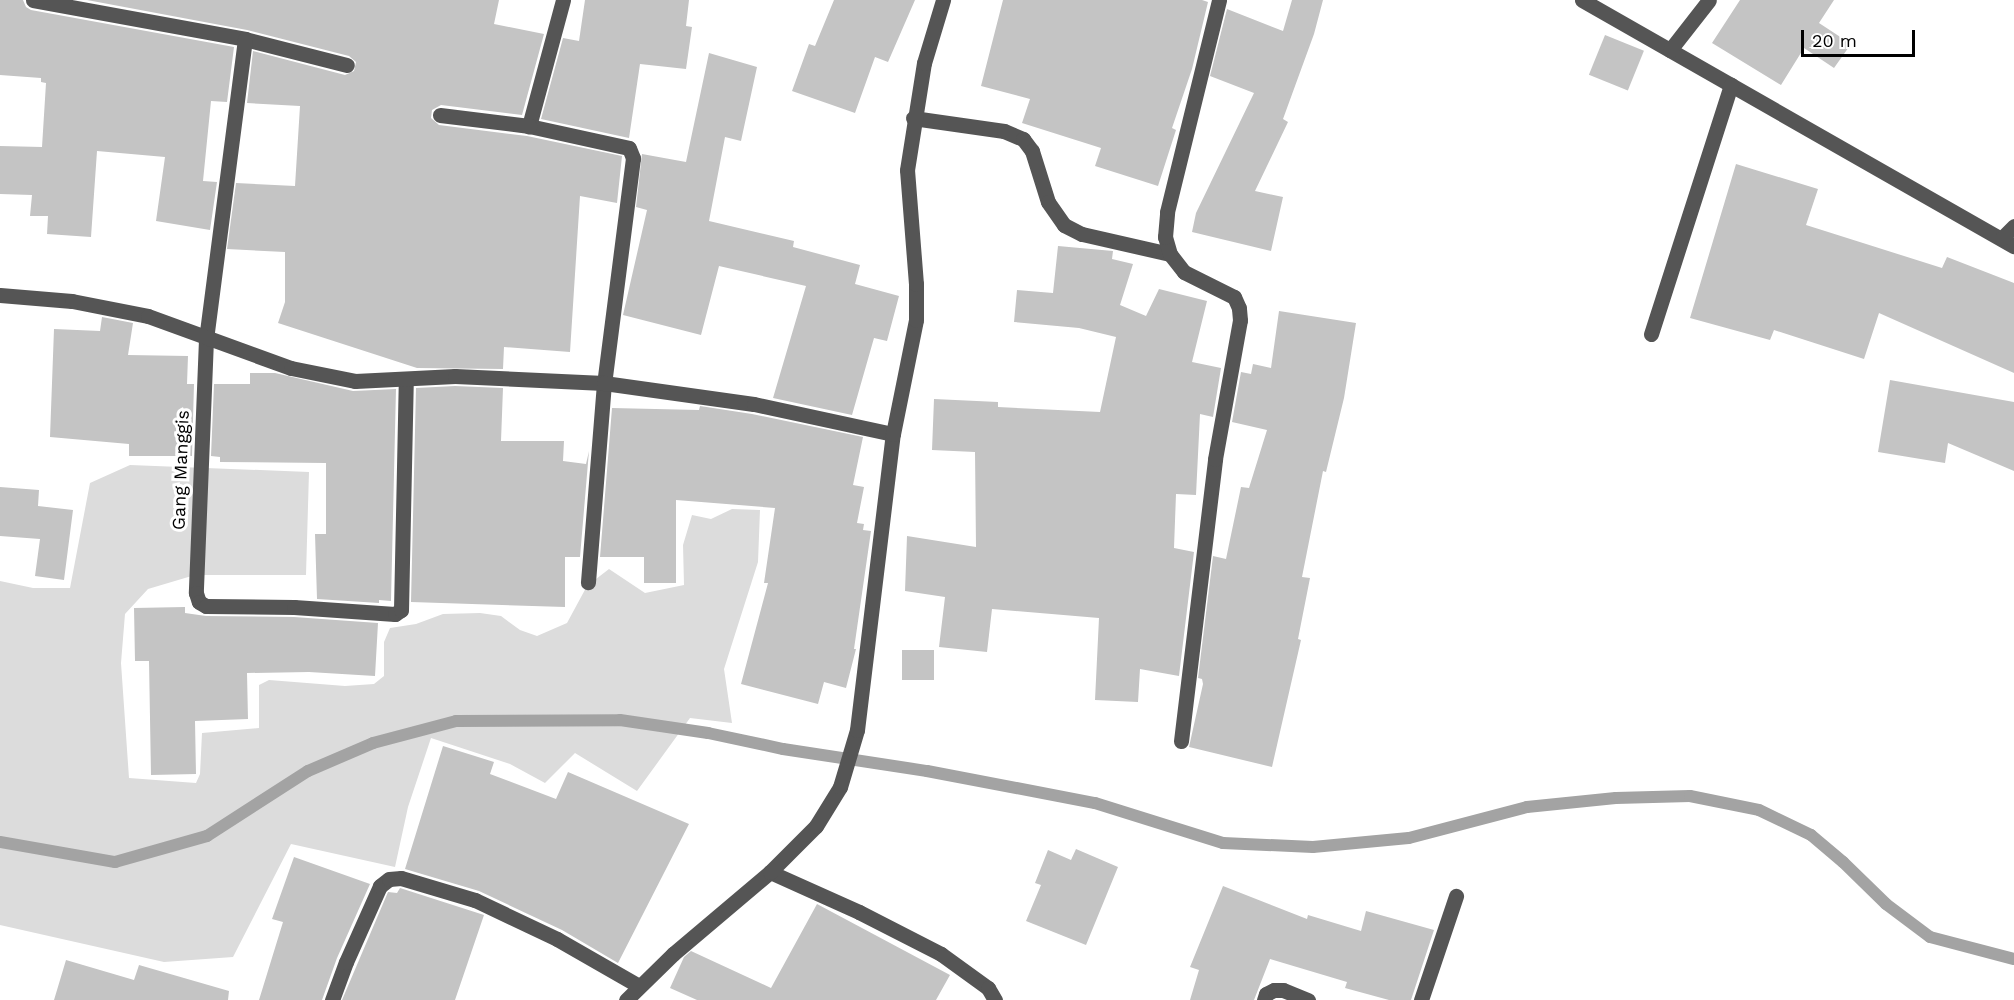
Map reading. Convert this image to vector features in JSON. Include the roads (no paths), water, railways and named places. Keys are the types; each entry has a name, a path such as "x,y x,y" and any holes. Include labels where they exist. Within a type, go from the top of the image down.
{"street":[{"path":"33,0 245,39 347,65"},
{"path":"529,126 563,0"},
{"path":"626,1000 673,954 770,872 816,826 840,787 857,730 893,434 916,320 916,284 907,170 913,118 924,63 943,0"},
{"path":"1181,741 1215,459 1240,320 1239,308 1234,297 1184,272 1170,254 1166,237 1167,212 1219,0"},
{"path":"1582,0 2008,242 2014,226"},
{"path":"1670,50 1709,0"},
{"name":"Gang Manggis","path":"245,39 207,339 196,594 200,602 206,606 294,607 395,614 401,610 406,379"},
{"path":"1651,334 1731,85"},
{"path":"440,115 529,126 616,144 629,148 633,153 604,383 588,582"},
{"path":"913,118 1004,131 1023,139 1032,151 1048,202 1064,225 1082,234 1170,254"},
{"path":"0,295 72,301 148,316 291,368 344,379 479,376 604,383 754,404 893,434"},
{"path":"770,872 859,912 941,954 988,988 995,1000"},
{"path":"332,1000 346,962 380,886 389,879 401,878 475,900 557,939 639,986"},
{"path":"1421,1000 1456,896"},
{"path":"1264,1000 1266,994 1274,990 1283,990 1308,1000"}],"waterway":[{"path":"0,842 115,862 207,836 308,771 373,743 456,721 620,720 708,733 783,749 927,771 1095,803 1223,843 1313,847 1409,838 1527,807 1616,798 1690,796 1759,810 1811,835 1886,904 1930,937 2014,959"}]}
